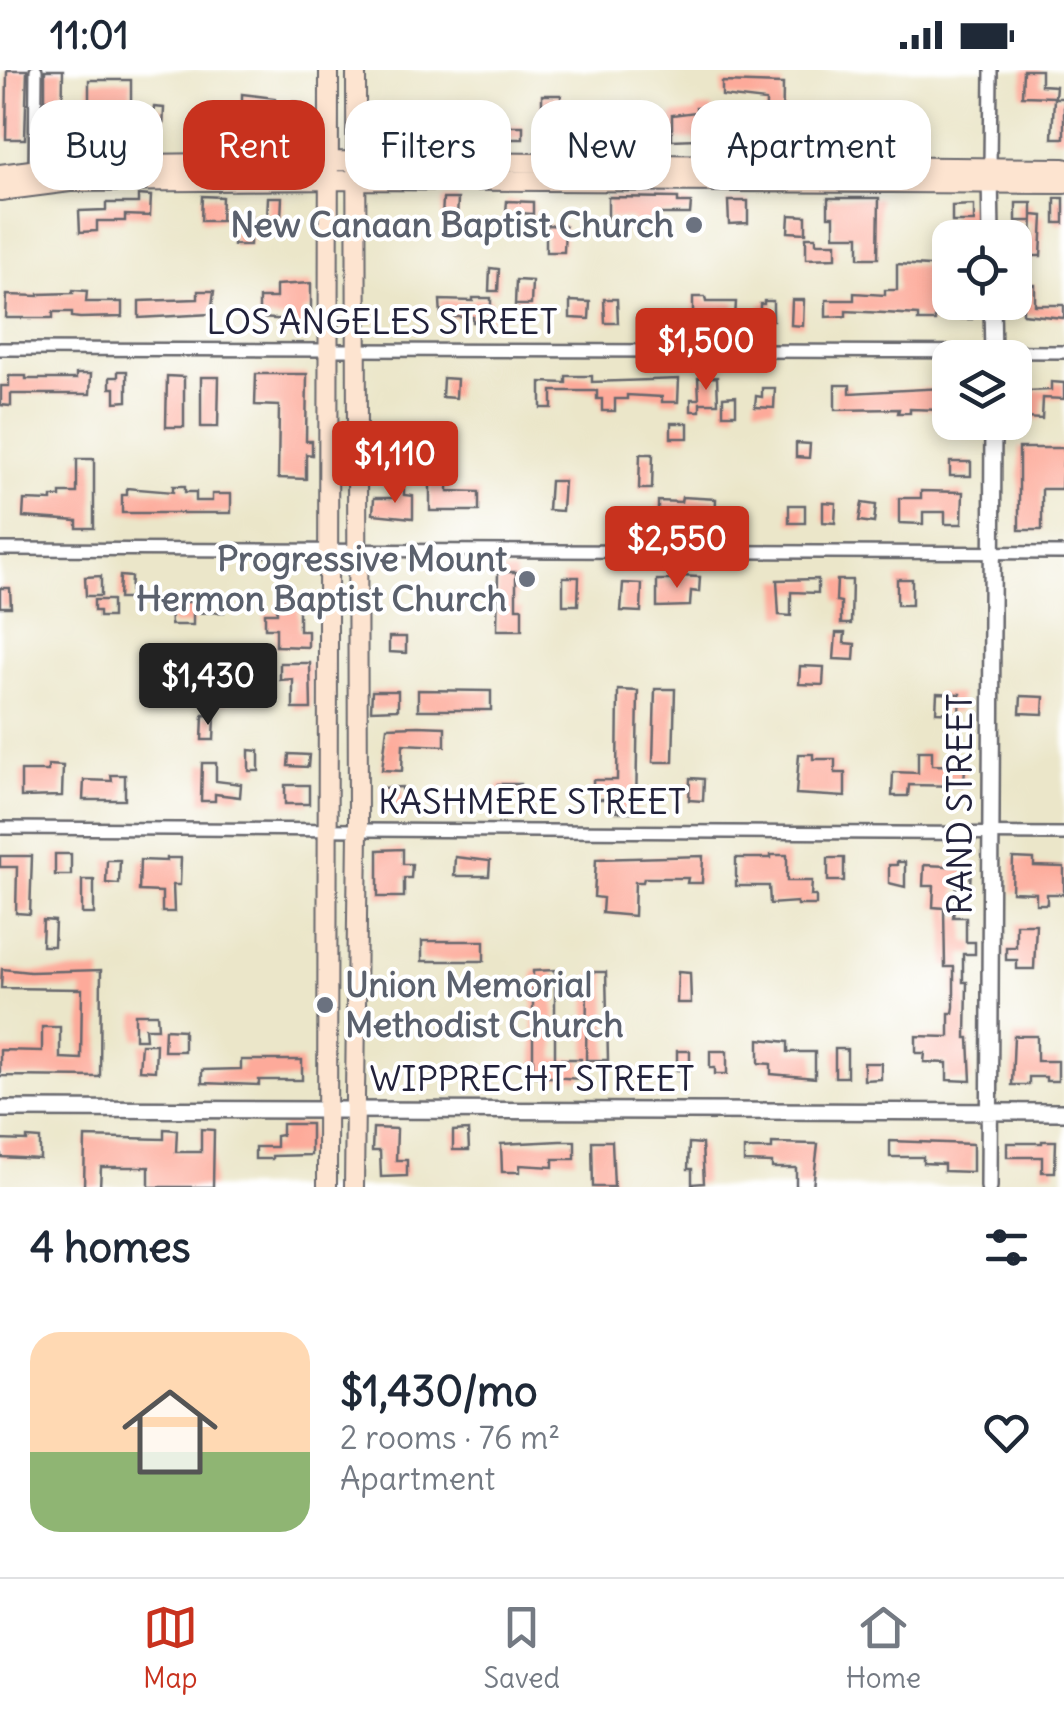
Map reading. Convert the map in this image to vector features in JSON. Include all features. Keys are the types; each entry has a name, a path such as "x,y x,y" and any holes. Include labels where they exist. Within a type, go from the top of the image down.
{"main road":[{"path":"326,1187 329,70"},
{"path":"355,100 356,70"},
{"path":"991,176 1064,168"},
{"path":"163,174 345,170"},
{"path":"511,171 991,176 1064,184"},
{"path":"0,174 30,176"},
{"path":"0,191 30,178"},
{"path":"354,190 358,828 354,1187"},
{"path":"326,686 356,686"},
{"path":"327,967 356,968"}],"street":[{"path":"36,70 36,100"},
{"path":"991,70 991,220"},
{"name":"LOS ANGELES STREET","path":"0,349 356,348 932,354"},
{"name":"LOS ANGELES STREET","path":"1032,353 1064,352"},
{"name":"RAND STREET","path":"989,1187 993,440"},
{"path":"0,549 1064,553"},
{"name":"KASHMERE STREET","path":"0,828 1064,834"},
{"name":"WIPPRECHT STREET","path":"0,1109 1064,1112"}],"building":[{"path":"7,70 27,70 25,139 6,139"},
{"path":"45,70 63,70 63,100 45,100"},
{"path":"1023,70 1041,70 1041,85 1056,86 1055,97 1022,96"},
{"path":"89,80 131,80 131,100 89,100"},
{"path":"722,82 783,84 783,100 722,96"},
{"path":"242,94 275,98 275,100 242,100"},
{"path":"542,95 561,95 561,100 542,100"},
{"path":"1054,98 1064,98 1064,138 1052,138"},
{"path":"691,113 691,139 672,140 672,115"},
{"path":"511,126 523,126 523,139 511,139"},
{"path":"138,195 151,196 150,216 125,215 125,221 97,221 97,231 80,232 79,211 106,210 106,203 138,203"},
{"path":"202,196 222,197 221,221 201,221"},
{"path":"268,197 282,197 281,220 267,219"},
{"path":"608,197 678,198 678,203 691,203 690,214 660,214 659,224 608,219"},
{"path":"828,198 879,198 878,258 859,258 859,236 834,236 834,216 828,216"},
{"path":"1055,198 1064,198 1064,223 1055,223"},
{"path":"443,199 458,199 457,218 442,218"},
{"path":"507,201 533,202 533,214 506,212"},
{"path":"728,201 748,201 748,223 729,224"},
{"path":"1016,203 1032,203 1032,220 1016,220"},
{"path":"974,205 974,220 952,220 952,206"},
{"path":"234,215 251,215 250,245 233,245"},
{"path":"789,215 806,216 806,233 788,232"},
{"path":"1033,215 1043,216 1041,256 1032,256"},
{"path":"546,225 565,226 564,252 546,252"},
{"path":"806,237 816,237 816,243 836,243 836,258 806,259"},
{"path":"897,264 932,266 935,321 918,321 918,315 846,311 846,316 826,317 826,300 854,300 854,293 885,295 885,290 897,290"},
{"path":"490,268 499,269 498,291 489,291"},
{"path":"516,280 532,281 531,305 515,305"},
{"path":"311,283 311,310 304,310 304,331 292,331 292,320 259,318 259,298 276,298 276,285"},
{"path":"1032,285 1035,305 1064,305 1064,318 1032,315"},
{"path":"87,291 86,302 122,302 122,317 80,318 72,317 72,312 53,312 53,318 6,318 7,295 39,296"},
{"path":"198,291 214,291 211,314 139,318 139,301 198,299"},
{"path":"693,297 705,297 706,302 736,302 735,318 693,319"},
{"path":"491,298 491,322 473,322 473,317 441,317 440,300"},
{"path":"604,299 617,299 618,323 605,323"},
{"path":"792,300 804,300 803,326 791,325"},
{"path":"570,301 590,302 589,319 570,318"},
{"path":"773,301 773,320 760,320 760,304"},
{"path":"118,371 127,371 127,401 115,402 115,388 110,388 110,377 118,377"},
{"path":"76,374 91,374 90,394 11,394 11,406 1,405 1,386 9,386 9,376 76,379"},
{"path":"256,374 307,374 306,441 312,441 312,455 306,454 306,479 278,478 279,406 255,405"},
{"path":"167,376 184,377 184,427 166,427"},
{"path":"566,376 592,376 592,382 679,379 678,402 627,395 627,399 615,399 615,411 602,411 597,391 552,391 552,408 541,408 541,382 566,383"},
{"path":"201,377 219,377 218,427 201,427"},
{"path":"717,377 718,403 700,403 700,411 691,411 691,399 699,399 698,378"},
{"path":"443,378 457,379 456,398 442,397"},
{"path":"1051,382 1064,383 1064,399 1043,398 1042,419 1032,418 1032,391 1051,390"},
{"path":"835,385 850,385 850,393 932,389 932,410 910,409 910,413 898,413 899,409 835,410"},
{"path":"762,388 775,388 774,408 755,407 756,396 762,397"},
{"path":"736,396 736,414 723,414 723,397"},
{"path":"671,423 688,423 688,438 671,438"},
{"path":"796,443 810,444 809,458 796,457"},
{"path":"1019,448 1064,448 1061,489 1042,489 1042,530 1019,530"},
{"path":"640,454 653,454 652,489 639,489"},
{"path":"392,455 411,456 411,472 392,471"},
{"path":"77,459 94,459 94,528 77,528 77,521 23,517 24,500 52,501 60,493 77,493"},
{"path":"950,462 971,462 971,476 950,476"},
{"path":"430,480 448,480 448,491 479,492 479,511 430,511"},
{"path":"550,481 564,481 562,511 548,510"},
{"path":"173,486 185,486 185,492 196,492 196,501 212,501 212,494 231,494 231,513 122,513 122,495 127,495 127,488 173,492"},
{"path":"396,489 404,489 404,495 413,496 413,518 373,514 374,498 395,498"},
{"path":"921,491 963,492 962,524 945,524 945,512 923,512 923,524 899,523 899,498 921,498"},
{"path":"682,497 716,499 715,523 697,522 697,514 680,513 680,520 658,519 658,501 681,502"},
{"path":"823,502 836,503 835,523 823,522"},
{"path":"862,503 876,505 874,523 859,521"},
{"path":"789,505 805,505 805,523 789,523"},
{"path":"498,572 516,572 516,608 522,608 522,630 497,630"},
{"path":"101,576 101,596 86,596 85,577"},
{"path":"120,576 131,577 130,599 119,599"},
{"path":"679,576 700,577 699,592 691,591 690,606 657,607 657,580 679,580"},
{"path":"563,577 579,577 578,605 563,605"},
{"path":"818,579 818,593 791,592 791,616 779,615 777,580"},
{"path":"897,579 912,579 912,605 897,605"},
{"path":"837,580 852,580 851,624 841,624"},
{"path":"623,583 642,584 641,612 621,611"},
{"path":"0,588 10,588 11,607 0,607"},
{"path":"205,598 224,598 224,612 193,613 193,625 171,625 170,602 205,602"},
{"path":"94,600 112,600 112,617 99,617 99,611 94,611"},
{"path":"277,600 299,600 299,631 308,631 308,647 276,646 276,628 265,628 265,613 277,613"},
{"path":"836,633 845,633 844,643 855,644 854,660 834,659"},
{"path":"389,637 406,637 406,653 389,652"},
{"path":"280,663 310,663 311,709 293,709 293,679 280,680"},
{"path":"800,666 824,667 823,685 799,684"},
{"path":"208,688 227,689 227,703 207,702"},
{"path":"655,689 675,689 673,762 653,762"},
{"path":"418,690 491,691 491,710 418,710"},
{"path":"618,690 638,691 636,812 616,812 616,799 593,799 593,780 617,780"},
{"path":"372,691 398,691 398,709 371,710"},
{"path":"937,693 960,694 959,713 936,712"},
{"path":"1021,696 1044,697 1043,714 1020,713"},
{"path":"203,715 215,716 214,740 202,740"},
{"path":"387,727 445,727 445,746 403,744 402,771 382,770"},
{"path":"249,750 259,751 259,771 249,771"},
{"path":"918,751 932,751 932,765 965,766 964,786 909,785 908,796 892,796 893,772 918,773"},
{"path":"289,754 309,755 308,767 288,766"},
{"path":"799,754 813,754 813,759 835,759 835,773 845,773 845,797 796,794"},
{"path":"202,763 216,763 216,781 241,784 240,797 215,794 215,801 201,801"},
{"path":"48,765 63,766 62,796 21,797 21,771 48,771"},
{"path":"111,775 125,775 125,800 83,800 84,780 112,781"},
{"path":"690,778 704,779 703,801 689,800"},
{"path":"498,784 520,784 520,800 498,801"},
{"path":"285,785 309,785 309,804 285,804"},
{"path":"402,787 403,804 396,805 397,810 381,811 381,788"},
{"path":"403,849 403,864 412,864 411,878 404,878 404,897 378,897 378,850"},
{"path":"55,854 71,854 71,875 55,875"},
{"path":"787,855 787,881 812,881 811,896 816,896 816,905 770,904 769,886 736,886 736,858"},
{"path":"0,856 32,856 30,914 16,913 17,867 0,867"},
{"path":"703,856 702,883 687,883 688,878 644,878 643,882 635,882 634,916 602,913 603,898 594,897 596,859"},
{"path":"455,857 490,861 489,876 454,876"},
{"path":"181,858 180,885 173,885 174,912 162,912 162,892 139,891 140,860"},
{"path":"828,858 844,858 844,881 828,881"},
{"path":"1013,858 1034,859 1034,866 1064,867 1064,894 1047,894 1047,904 1036,904 1036,893 1012,892"},
{"path":"107,860 120,860 119,884 106,883"},
{"path":"905,862 905,887 889,883 889,865"},
{"path":"924,865 971,867 970,886 957,885 953,917 966,917 966,942 975,942 975,954 963,954 971,1081 947,1080 947,1063 924,1062 925,1053 916,1053 916,1036 949,1037 949,1013 953,1013 954,1007 954,967 945,967 944,908 933,907 934,886 923,886"},
{"path":"82,880 94,880 94,914 82,914"},
{"path":"43,920 55,921 54,946 42,946"},
{"path":"1016,924 1036,924 1034,969 1017,969 1017,960 1006,960 1006,947 1016,947"},
{"path":"422,941 484,941 484,961 422,961"},
{"path":"2,969 101,970 100,1077 0,1076 0,1050 42,1051 42,1027 60,1027 60,1058 81,1059 82,989 1,988"},
{"path":"555,970 555,1059 581,1059 581,1079 533,1076 533,971"},
{"path":"592,972 606,972 608,1060 586,1060 587,983 592,983"},
{"path":"678,972 690,973 691,1003 677,1003"},
{"path":"135,1014 157,1014 158,1028 145,1028 146,1039 135,1039"},
{"path":"165,1029 184,1030 184,1051 164,1051"},
{"path":"1014,1036 1037,1036 1037,1061 1058,1061 1058,1081 1029,1077 1029,1085 1012,1085"},
{"path":"759,1039 788,1042 788,1052 815,1052 815,1078 771,1074 771,1064 759,1063"},
{"path":"141,1044 156,1044 155,1071 139,1070"},
{"path":"835,1049 847,1049 847,1077 835,1077"},
{"path":"677,1051 690,1051 690,1070 677,1070"},
{"path":"710,1051 727,1051 727,1074 715,1074 715,1068 710,1068"},
{"path":"241,1060 302,1060 302,1080 259,1080 259,1085 202,1083 202,1070 241,1069"},
{"path":"864,1063 881,1063 881,1079 864,1080"},
{"path":"282,1124 311,1124 311,1155 255,1159 255,1147 276,1147"},
{"path":"373,1128 397,1129 396,1160 407,1160 407,1176 381,1177 380,1151 372,1151"},
{"path":"164,1129 177,1130 176,1152 201,1152 201,1129 214,1130 213,1187 149,1187 149,1167 101,1167 100,1187 84,1187 85,1137 164,1139"},
{"path":"468,1130 469,1150 453,1150 453,1131"},
{"path":"40,1139 40,1159 1,1157 0,1140"},
{"path":"575,1141 575,1159 553,1159 553,1167 520,1165 520,1172 502,1172 501,1144"},
{"path":"592,1141 612,1141 614,1187 593,1187"},
{"path":"890,1141 973,1144 973,1172 944,1171 944,1164 923,1163 923,1157 890,1157"},
{"path":"1056,1141 1055,1172 1042,1172 1042,1157 1007,1157 1007,1143"},
{"path":"689,1143 702,1144 704,1183 692,1184"},
{"path":"772,1143 818,1144 813,1187 796,1187 796,1168 744,1162 744,1149 772,1149"}],"place":[{"name":"New Canaan Baptist Church","path":"694,225"},
{"name":"Progressive Mount Hermon Baptist Church","path":"527,579"},
{"name":"Union Memorial Methodist Church","path":"325,1005"}]}
